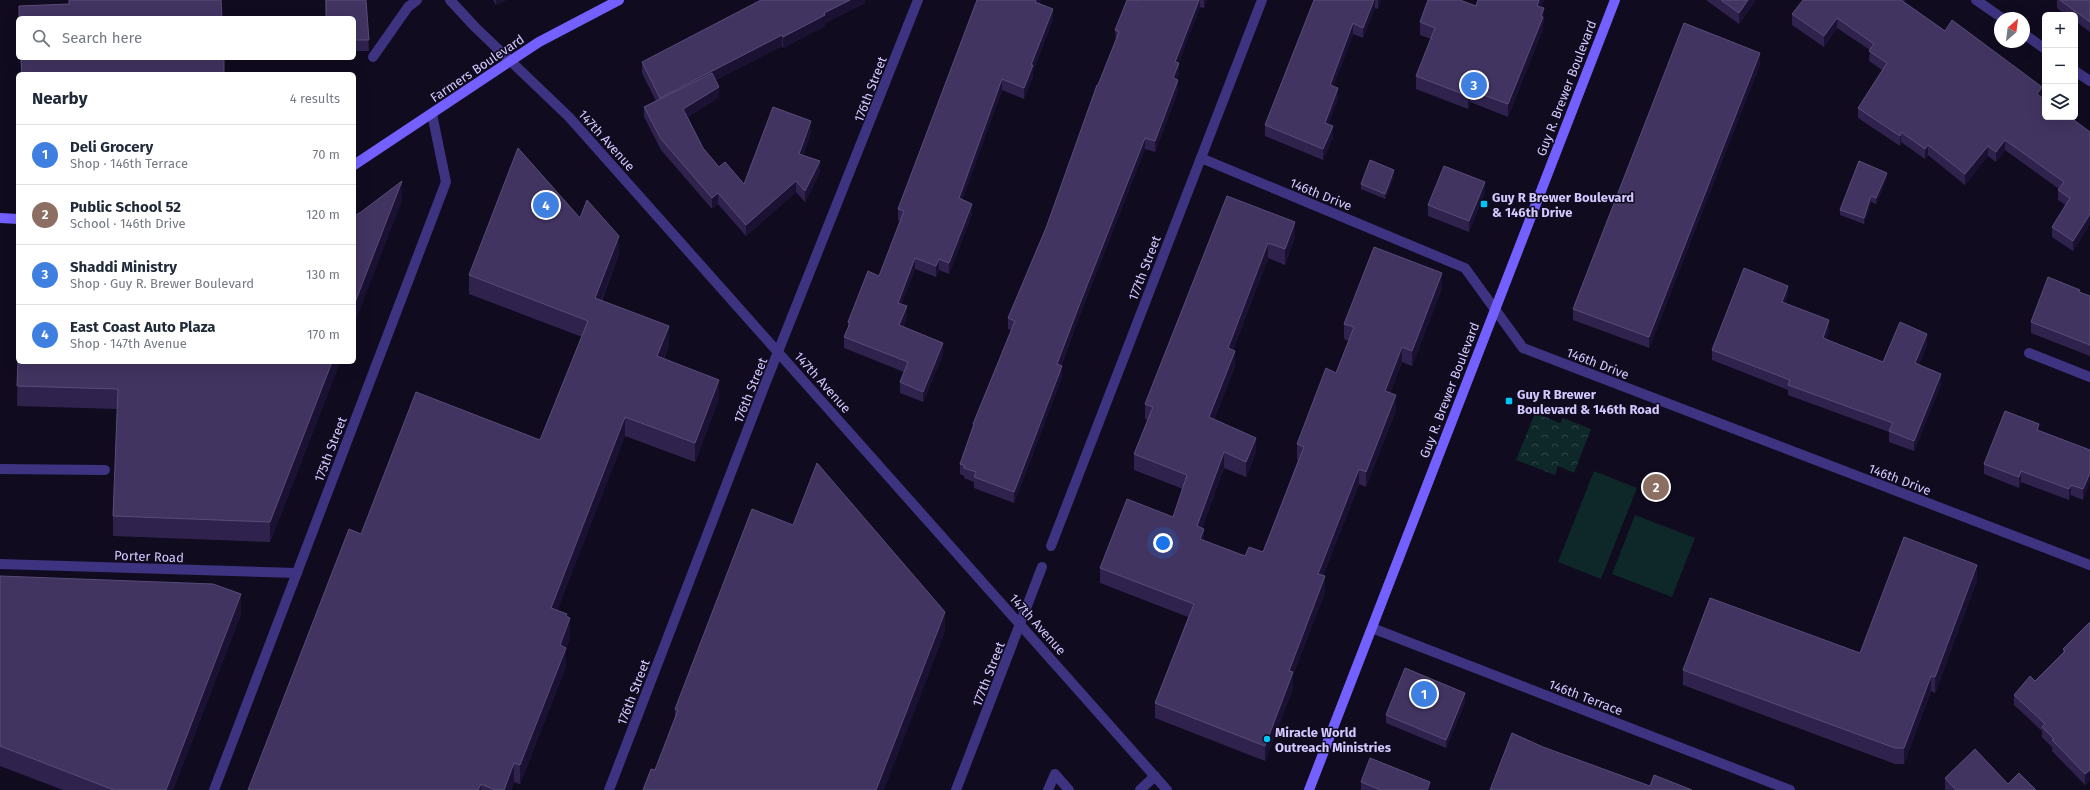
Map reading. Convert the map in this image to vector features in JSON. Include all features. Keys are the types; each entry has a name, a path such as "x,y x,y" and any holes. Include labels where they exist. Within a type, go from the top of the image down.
{"main road":[{"name":"Farmers Boulevard","path":"356,164 539,42 619,0"},
{"name":"Guy R. Brewer Boulevard","path":"1308,790 1372,628 1494,307 1615,0"},
{"path":"0,218 16,219"}],"street":[{"path":"372,57 408,7 417,0"},
{"name":"147th Avenue","path":"450,0 569,117 1167,790"},
{"name":"176th Street","path":"609,790 779,352 918,0"},
{"name":"177th Street","path":"1051,546 1262,0"},
{"path":"1976,0 1994,12"},
{"path":"2030,38 2044,48"},
{"path":"2078,73 2090,81"},
{"name":"175th Street","path":"214,790 446,182 432,114"},
{"name":"146th Drive","path":"1201,158 1465,268 1523,348 2090,565"},
{"path":"2029,353 2090,377"},
{"path":"0,470 105,470"},
{"name":"Porter Road","path":"0,564 297,573"},
{"name":"177th Street","path":"956,790 1021,625 1042,567"},
{"name":"146th Terrace","path":"1372,628 1790,790"},
{"path":"1048,790 1055,774 1069,790"},
{"path":"1140,790 1155,776"}],"green space":[{"path":"1535,413 1560,423 1563,418 1591,429 1574,473 1558,466 1555,475 1516,460"},
{"path":"1594,471 1637,488 1601,579 1558,562"},
{"path":"1635,515 1695,538 1672,597 1612,574"}],"building":[{"path":"69,0 221,0 222,16 19,16 19,6 69,4"},
{"path":"326,0 366,0 369,40 356,40 356,16 326,16"},
{"path":"761,0 850,0 783,37 782,35 660,98 642,62"},
{"path":"977,0 1036,0 1035,2 1053,9 1031,65 1033,65 1024,88 1002,79 959,198 972,204 949,263 939,259 936,266 915,258 898,303 907,306 899,325 943,343 923,392 900,382 908,362 844,337 850,323 848,322 868,271 879,276 904,211 898,209"},
{"path":"1127,0 1199,0 1175,62 1179,63 1173,78 1178,80 1155,141 1145,138 1057,364 1062,366 1014,492 974,477 976,472 964,468 964,465 960,464 973,424 1015,321 1008,318 1046,228 1097,85 1119,32 1115,30"},
{"path":"1314,0 1374,0 1363,28 1353,23 1330,85 1338,88 1325,123 1333,126 1323,149 1265,125"},
{"path":"1428,0 1460,0 1476,6 1478,0 1539,0 1537,6 1544,8 1541,16 1543,17 1508,104 1470,90 1468,96 1416,76 1435,28 1420,22"},
{"path":"1721,0 1748,0 1739,13"},
{"path":"1803,0 1901,0 1945,31 1952,20 2042,87 2037,94 2042,98 2042,120 2074,120 2090,132 2090,214 2073,241 2052,227 2070,198 2058,190 2064,182 2005,140 1996,152 1988,146 1965,174 1928,145 1925,149 1901,132 1900,136 1858,108 1887,63 1869,51 1874,44 1837,18 1824,36 1792,14"},
{"path":"2060,0 2090,0 2090,22"},
{"path":"1684,23 1760,53 1649,337 1573,309"},
{"path":"21,60 224,60 224,72 22,72"},
{"path":"712,73 719,87 683,109 703,148 719,167 725,162 744,184 773,107 811,121 799,154 820,161 805,191 796,181 746,225 718,193 712,198 661,139 644,107"},
{"path":"518,148 580,218 587,200 619,236 595,298 669,326 657,356 719,380 695,443 625,417 551,608 567,614 566,616 570,618 560,645 566,648 520,765 514,763 504,790 496,790 481,784 478,790 248,790 349,529 361,534 416,392 540,440 588,321 469,275"},
{"path":"1370,160 1394,170 1385,194 1361,184"},
{"path":"1859,161 1887,173 1876,198 1871,196 1864,218 1840,210"},
{"path":"1444,166 1485,182 1469,221 1428,205"},
{"path":"402,181 356,300 356,215"},
{"path":"1227,196 1295,222 1285,249 1268,243 1228,348 1235,351 1209,417 1256,438 1246,462 1224,452 1197,526 1204,529 1200,539 1245,556 1249,547 1263,552 1304,447 1297,444 1326,368 1336,373 1354,327 1344,324 1374,247 1442,273 1412,351 1402,347 1385,391 1396,395 1366,472 1359,469 1318,574 1325,576 1289,671 1293,672 1265,746 1155,703 1194,604 1100,568 1127,499 1173,517 1187,475 1134,454 1153,407 1145,404"},
{"path":"1744,268 1788,286 1782,302 1829,320 1823,338 1883,362 1900,322 1927,334 1915,363 1941,374 1914,441 1889,431 1893,423 1788,385 1790,380 1712,350"},
{"path":"2048,277 2080,290 2079,292 2090,296 2090,345 2031,322"},
{"path":"18,364 331,364 270,522 113,516 118,389 17,386"},
{"path":"2005,411 2039,424 2037,430 2090,450 2090,473 2083,489 2071,485 2069,489 2021,471 2019,477 1984,464"},
{"path":"817,463 945,612 876,790 643,790 651,769 655,770 678,710 675,709 752,509 793,525"},
{"path":"1904,537 1977,565 1935,677 1931,676 1904,748 1895,748 1683,670 1710,598 1860,653"},
{"path":"0,576 213,584 241,594 166,790 114,790 0,746"},
{"path":"2090,622 2090,770 2085,774 2052,740 2054,739 2042,727 2045,724 2014,695 2030,676 2035,681 2065,651 2063,649"},
{"path":"1405,668 1465,693 1446,740 1386,715"},
{"path":"1512,733 1543,747 1650,786 1654,775 1692,790 1490,790"},
{"path":"1975,749 2008,784 2019,773 2036,790 1956,790 1945,778"},
{"path":"1370,758 1430,782 1427,790 1381,790 1361,782"}],"place":[{"name":"Shaddi Ministry","path":"1474,85"},
{"name":"Guy R Brewer Boulevard & 146th Drive","path":"1484,204"},
{"name":"East Coast Auto Plaza","path":"546,205"},
{"name":"Guy R Brewer Boulevard & 146th Road","path":"1509,401"},
{"name":"Public School 52","path":"1656,487"},
{"name":"Deli Grocery","path":"1424,694"},
{"name":"Miracle World Outreach Ministries","path":"1267,739"}]}
